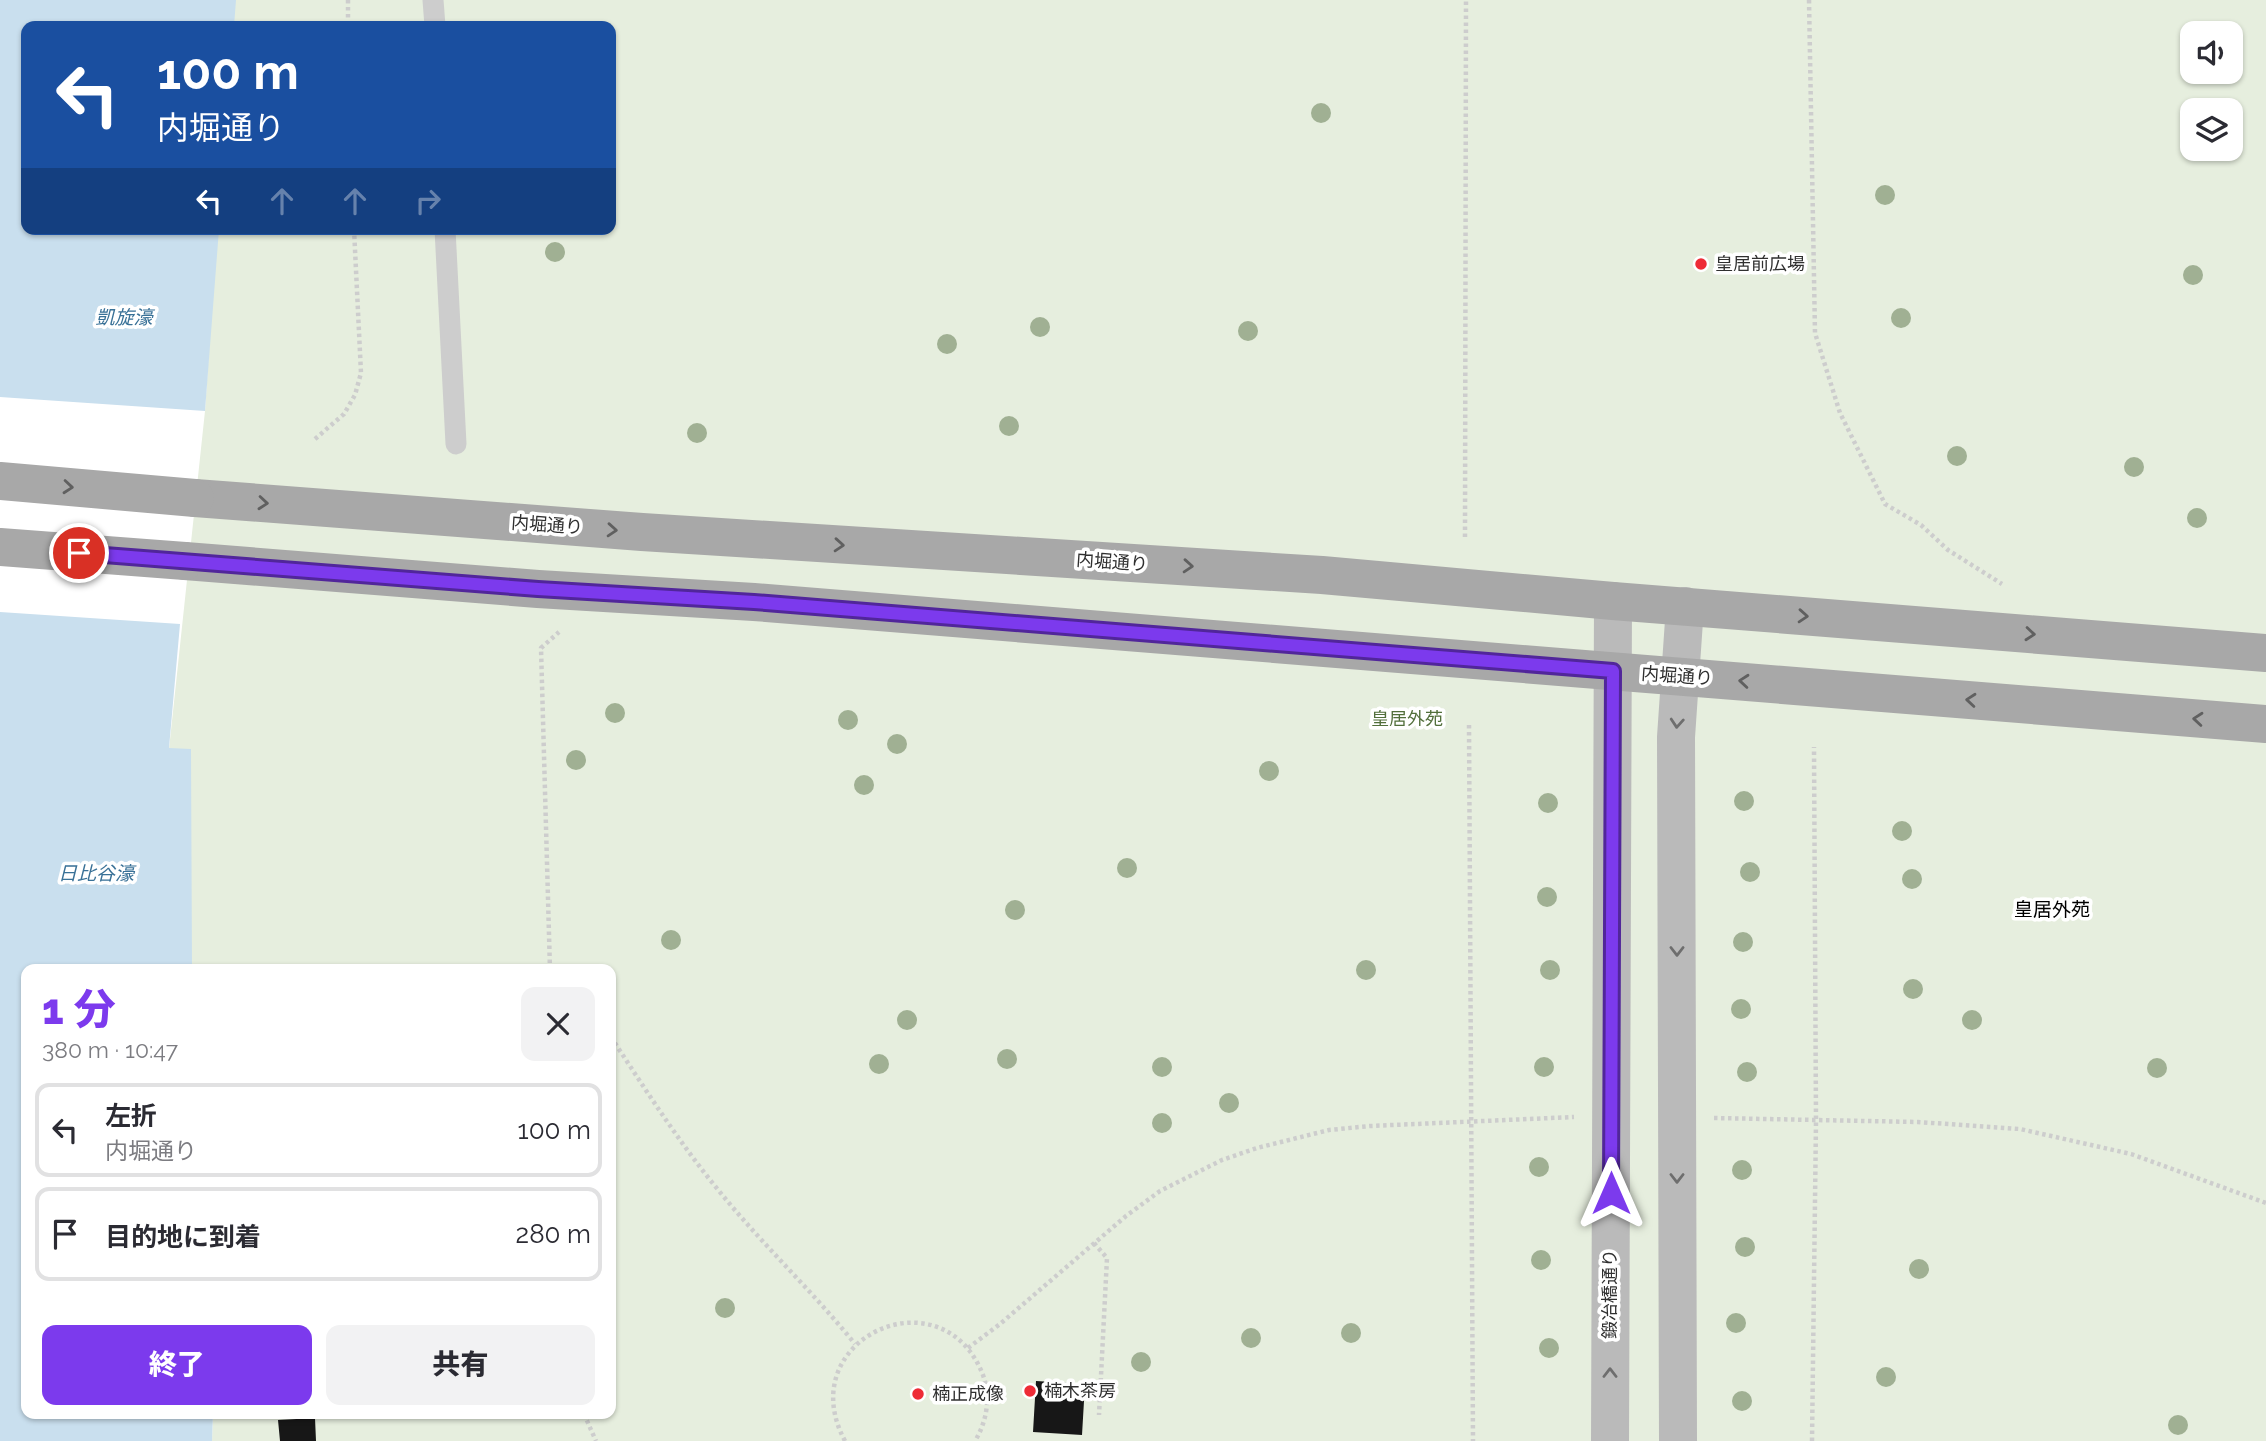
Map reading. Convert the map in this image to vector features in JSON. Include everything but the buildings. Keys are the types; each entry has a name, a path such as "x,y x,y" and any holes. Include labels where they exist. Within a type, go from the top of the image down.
{"main road":[{"name":"内堀通り","path":"0,481 642,532 1322,575 2266,653"},
{"name":"内堀通り","path":"0,547 538,589 754,602 2266,724"},
{"name":"鍛冶橋通り","path":"1610,1441 1613,601"},
{"path":"1678,1441 1676,737 1685,606"}],"lane":[{"path":"433,0 435,21"},
{"path":"445,235 456,443"}],"path":[{"path":"348,0 348,21"},
{"path":"1465,537 1466,0"},
{"path":"1809,0 1815,333 1840,414 1885,503 1921,525 1948,550 2002,584"},
{"path":"315,439 344,414 355,395 361,373 354,235"},
{"path":"550,964 541,648 559,632"},
{"path":"1469,725 1473,1441"},
{"path":"1812,1441 1816,1121 1814,747"},
{"path":"616,1045 686,1150 726,1200 855,1344"},
{"path":"968,1348 1126,1216 1160,1191 1222,1160 1257,1148 1329,1130 1370,1125 1582,1116"},
{"path":"1706,1118 1918,1122 2020,1129 2131,1154 2266,1203"},
{"path":"1094,1243 1107,1258 1099,1415"},
{"path":"845,1441 833,1410 833,1393 844,1358 855,1344 869,1333 886,1325 904,1322 939,1327 968,1348 978,1363 988,1398 986,1416 975,1441"},
{"path":"585,1419 596,1441"}],"green space":[{"name":"皇居外苑","path":"214,0 2266,0 2266,1441 212,1441 213,1419 616,1419 616,964 191,964 190,750 169,749 205,411 217,235 616,235 616,21 214,21"}],"water":[{"name":"凱旋濠","path":"0,0 236,0 234,21 21,21 21,235 219,235 205,411 0,397"},
{"name":"日比谷濠","path":"0,612 180,624 169,748 191,749 192,964 21,964 21,1419 213,1419 212,1441 0,1441"}],"place":[{"name":"皇居前広場","path":"1701,264"},
{"name":"楠木茶房","path":"1030,1391"},
{"name":"楠正成像","path":"918,1394"}],"district":[{"name":"皇居外苑","path":"2052,909"}],"route":[{"path":"79,553 538,589 754,602 1613,671 1611,1193"}]}
